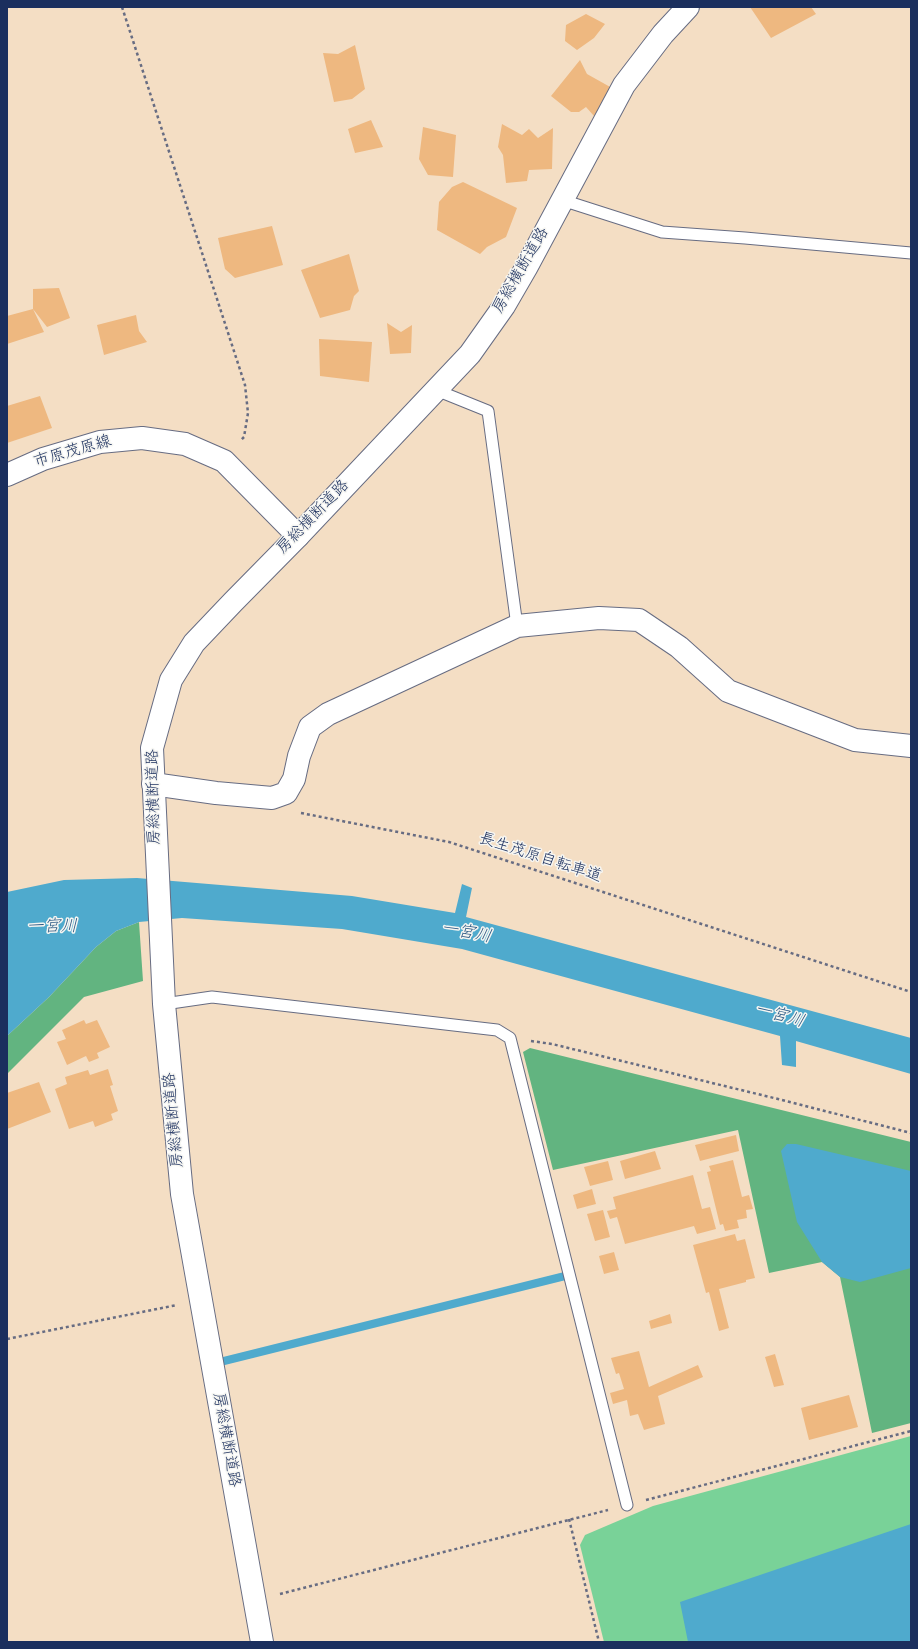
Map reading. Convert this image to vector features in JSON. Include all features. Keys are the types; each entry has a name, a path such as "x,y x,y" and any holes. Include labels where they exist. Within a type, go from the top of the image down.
{"main road":[{"name":"房総横断道路","path":"262,1642 182,1194 164,1004 152,748 171,680 194,643 298,536 470,354 504,306 526,268 624,85 663,34 688,7"},
{"name":"市原茂原線","path":"7,475 43,459 100,442 142,438 185,444 224,461 298,536"},
{"path":"153,784 216,793 272,798 286,793 294,779 299,756 310,728 328,714 516,626 599,618 639,620 679,647 728,691 855,740 911,746"}],"lane":[{"path":"562,200 662,232 911,252"},
{"path":"436,390 488,411 516,626"},
{"path":"164,1004 212,998 497,1030 510,1038 627,1505"}],"path":[{"path":"122,7 245,384 248,413 244,437 224,461"},
{"name":"長生茂原自転車道","path":"293,812 449,842 911,992"},
{"path":"510,1038 567,1047 911,1133"},
{"path":"7,1339 200,1301"},
{"path":"254,1600 911,1431"},
{"path":"569,1519 599,1642"}],"green space":[{"path":"139,922 143,981 84,997 7,1074 7,1036 49,997 96,947 116,931"},
{"path":"530,1048 911,1142 911,1423 872,1433 840,1277 822,1262 769,1273 738,1130 553,1170 523,1052"},
{"path":"911,1436 911,1642 604,1642 580,1545 585,1535 653,1506"}],"water":[{"name":"一宮川","path":"137,878 352,896 455,913 462,884 472,888 466,917 911,1038 911,1074 796,1041 796,1067 782,1065 780,1036 462,949 342,929 182,918 139,922 116,931 96,947 49,997 7,1036 7,892 64,880"},
{"path":"787,1144 796,1144 911,1171 911,1268 860,1282 840,1277 822,1262 797,1222 781,1151"},
{"path":"911,1524 911,1642 688,1642 680,1602"}],"building":[{"path":"750,7 811,7 816,14 771,38"},
{"path":"586,14 605,24 594,38 577,50 565,41 566,25"},
{"path":"355,45 365,89 352,99 334,102 323,53 338,54"},
{"path":"580,60 587,74 612,88 594,116 586,107 579,112 571,112 551,96"},
{"path":"371,120 383,147 355,153 348,129"},
{"path":"502,124 522,135 529,129 538,138 553,128 552,169 529,170 527,181 506,183 503,155 498,147"},
{"path":"423,127 456,135 453,177 428,175 419,159"},
{"path":"463,182 517,208 506,237 487,247 480,254 437,230 439,202 452,187"},
{"path":"272,226 283,265 235,278 225,269 218,238"},
{"path":"349,254 359,291 354,296 350,310 320,318 301,270"},
{"path":"59,288 70,318 47,327 33,309 33,289"},
{"path":"33,309 44,332 7,344 7,316"},
{"path":"136,315 139,331 147,342 104,355 97,325"},
{"path":"387,323 401,332 412,325 411,353 390,354"},
{"path":"319,339 372,342 369,382 320,376"},
{"path":"40,396 52,428 7,443 7,406"},
{"path":"84,1020 86,1024 97,1020 110,1047 97,1053 99,1058 89,1062 86,1056 67,1065 57,1042 66,1039 62,1030"},
{"path":"108,1069 113,1085 110,1086 118,1111 111,1114 113,1120 95,1127 93,1121 69,1129 55,1089 67,1084 65,1077 88,1070 90,1075"},
{"path":"39,1082 51,1112 7,1129 7,1093"},
{"path":"736,1135 739,1151 700,1161 695,1145"},
{"path":"655,1151 661,1169 625,1179 620,1161"},
{"path":"733,1160 742,1197 749,1195 753,1209 746,1210 747,1218 737,1220 739,1228 725,1231 723,1224 720,1225 707,1172 711,1171 709,1166"},
{"path":"608,1161 613,1180 590,1186 584,1167"},
{"path":"693,1175 702,1209 710,1207 716,1229 697,1234 694,1226 625,1244 617,1217 610,1219 607,1211 616,1209 613,1197"},
{"path":"592,1189 596,1204 577,1209 573,1195"},
{"path":"603,1210 610,1237 595,1241 587,1214"},
{"path":"735,1234 737,1241 745,1239 755,1278 719,1289 729,1328 719,1331 709,1292 706,1293 693,1245"},
{"path":"614,1252 619,1270 604,1274 599,1256"},
{"path":"670,1314 672,1323 651,1329 649,1321"},
{"path":"639,1351 649,1387 698,1365 703,1377 658,1396 665,1424 644,1430 638,1414 630,1416 627,1400 613,1404 610,1393 624,1389 619,1373 616,1374 611,1358"},
{"path":"775,1354 784,1385 774,1387 765,1357"},
{"path":"849,1395 858,1427 809,1440 801,1408"}],"waterway":[{"path":"224,1361 565,1276"}]}
